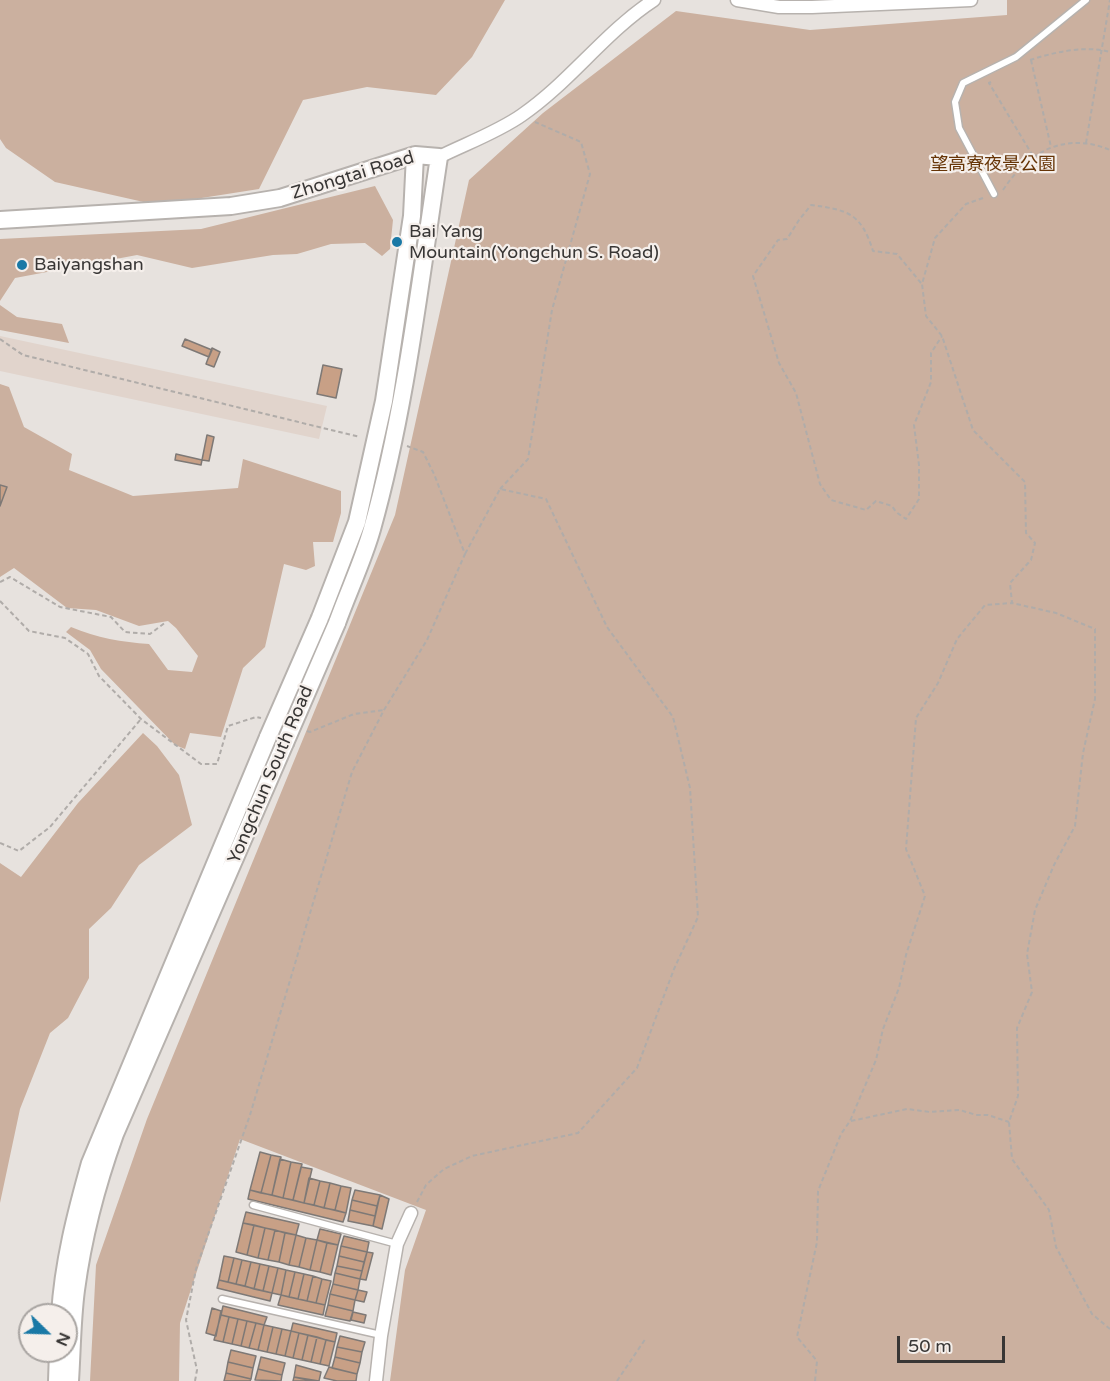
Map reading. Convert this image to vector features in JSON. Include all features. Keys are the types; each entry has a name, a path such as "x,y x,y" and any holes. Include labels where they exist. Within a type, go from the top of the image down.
{"street":[{"name":"Zhongtai Road","path":"0,220 231,206 280,198 415,155 439,157 521,116 557,87 636,12 654,0"},
{"path":"737,0 779,7 971,0"},
{"name":"Yongchun South Road","path":"64,1303 84,1243 96,1166 357,522 384,401 412,216 415,155"},
{"name":"Yongchun South Road","path":"96,1166 115,1134 337,623 371,531 389,461 405,377 439,157"},
{"path":"376,1381 381,1336 397,1244 411,1212"},
{"name":"Yongchun South Road","path":"69,1290 70,1381"},
{"path":"57,1381 58,1363"}],"lane":[{"path":"998,194 959,128 954,102 963,83 1016,57 1086,0"},
{"path":"253,1205 397,1244"},
{"path":"222,1299 381,1336"}],"path":[{"path":"1086,143 1110,0"},
{"path":"1023,64 1062,51 1102,50 1110,52"},
{"path":"1031,60 1051,147"},
{"path":"998,77 989,83 1033,156"},
{"path":"195,1381 197,1370 186,1320 196,1269 250,1115 352,772 384,710 427,640 465,554 500,489 528,459 552,310 590,174 581,142 521,116"},
{"path":"1012,603 1010,583 1031,560 1035,543 1026,533 1025,482 973,430 942,336 926,316 922,284 935,238 966,204 998,194 1015,172 1033,156 1051,147 1086,143 1110,150"},
{"path":"922,284 897,254 873,251 867,232 848,212 811,205 787,239 778,240 753,276 779,363 796,393 820,484 831,500 867,510 876,501 892,506 906,519 919,500 919,465 914,425 930,382 931,353 942,336"},
{"path":"0,339 23,355 360,437"},
{"path":"406,446 423,452 465,554"},
{"path":"411,1212 426,1185 444,1169 472,1156 578,1133 637,1068 674,969 698,917 690,788 673,717 607,627 546,500 500,489"},
{"path":"0,582 10,578 60,607 111,617 125,632 150,634 166,622"},
{"path":"0,601 29,631 65,638 88,654 99,676 141,719 201,764 217,764 228,726 256,717 267,720"},
{"path":"815,1381 817,1360 797,1337 817,1242 818,1191 841,1134 850,1121 876,1060 883,1029 899,988 906,956 925,896 906,849 916,718 938,683 957,639 985,605 1012,603 1056,613 1095,629 1095,699 1083,753 1076,826 1054,865 1035,910 1027,954 1032,992 1017,1028 1018,1095 1010,1122 1012,1159 1049,1210 1056,1247 1092,1314 1110,1329"},
{"path":"299,729 310,732 354,714 384,710"},
{"path":"0,843 19,851 50,827 141,719"},
{"path":"850,1121 907,1109 930,1112 960,1110 1010,1122"},
{"path":"617,1381 646,1338"}],"shaded area":[{"path":"0,336 327,406 319,439 0,371"}],"green space":[{"path":"0,0 505,0 472,57 436,95 367,87 303,100 259,189 157,205 55,182 6,148 0,139"},
{"name":"望高寮夜景公園","path":"1007,0 1110,0 1110,1381 390,1381 405,1270 426,1210 240,1139 180,1323 179,1381 90,1381 96,1265 147,1119 395,515 469,180 543,113 676,11 810,30 1007,15"},
{"path":"375,186 393,220 390,249 382,256 365,243 331,244 297,254 273,255 192,268 137,255 15,278 0,301 0,239 201,229"},
{"path":"0,305 17,317 62,324 69,343 0,330"},
{"path":"0,384 9,387 24,427 72,454 69,470 133,496 238,488 243,459 341,491 341,513 333,542 313,542 315,566 306,570 284,564 265,647 243,668 221,737 190,733 185,749 175,745 101,669 90,650 66,632 71,627 110,639 149,644 168,670 192,672 198,656 168,621 139,626 96,610 67,608 14,568 0,577"},
{"path":"143,733 157,746 179,775 192,825 139,865 111,908 89,929 89,978 68,1018 50,1033 20,1109 0,1203 0,863 21,877 78,803"}],"building":[{"path":"185,339 212,350 209,357 182,346"},
{"path":"212,348 220,352 214,367 206,364"},
{"path":"323,365 342,369 336,398 317,394"},
{"path":"207,435 214,437 209,461 202,460"},
{"path":"176,454 202,460 201,465 175,460"},
{"path":"0,485 7,487 0,506"},
{"path":"260,1152 271,1155 261,1193 250,1190"},
{"path":"271,1155 281,1157 272,1195 261,1193"},
{"path":"280,1159 291,1162 283,1198 272,1195"},
{"path":"291,1162 302,1164 293,1200 283,1198"},
{"path":"301,1167 312,1169 304,1203 293,1200"},
{"path":"309,1178 320,1181 314,1205 304,1203"},
{"path":"320,1181 330,1183 324,1208 314,1205"},
{"path":"330,1183 341,1186 335,1210 324,1208"},
{"path":"341,1186 351,1188 346,1213 335,1210"},
{"path":"250,1190 346,1213 343,1222 248,1199"},
{"path":"355,1190 380,1195 377,1206 352,1200"},
{"path":"380,1195 389,1199 382,1229 373,1226"},
{"path":"352,1200 377,1206 375,1216 350,1210"},
{"path":"350,1210 375,1216 373,1226 348,1221"},
{"path":"246,1212 299,1224 296,1235 243,1223"},
{"path":"243,1223 254,1225 247,1255 236,1252"},
{"path":"254,1225 265,1228 258,1258 247,1255"},
{"path":"265,1228 275,1230 268,1260 258,1258"},
{"path":"320,1229 341,1234 338,1245 317,1240"},
{"path":"275,1230 285,1233 279,1262 268,1260"},
{"path":"285,1233 296,1235 289,1265 279,1262"},
{"path":"296,1235 306,1238 299,1267 289,1265"},
{"path":"344,1236 369,1242 367,1252 341,1246"},
{"path":"306,1238 317,1240 310,1270 299,1267"},
{"path":"317,1240 327,1243 320,1272 310,1270"},
{"path":"327,1243 338,1245 331,1275 320,1272"},
{"path":"341,1246 367,1252 364,1262 339,1256"},
{"path":"367,1252 373,1253 366,1280 360,1279"},
{"path":"224,1256 234,1258 228,1282 219,1280"},
{"path":"339,1256 364,1262 362,1271 337,1266"},
{"path":"234,1258 242,1260 236,1284 228,1282"},
{"path":"242,1260 251,1262 245,1286 236,1284"},
{"path":"251,1262 260,1264 254,1289 245,1286"},
{"path":"260,1264 269,1266 263,1291 254,1289"},
{"path":"269,1266 278,1268 272,1293 263,1291"},
{"path":"337,1266 362,1271 360,1279 335,1273"},
{"path":"278,1268 286,1270 281,1295 272,1293"},
{"path":"286,1270 295,1272 289,1297 281,1295"},
{"path":"295,1272 304,1274 298,1299 289,1297"},
{"path":"335,1273 360,1279 358,1290 333,1284"},
{"path":"304,1274 313,1276 307,1301 298,1299"},
{"path":"313,1276 322,1279 316,1303 307,1301"},
{"path":"322,1279 331,1281 325,1305 316,1303"},
{"path":"219,1280 272,1293 270,1301 217,1288"},
{"path":"333,1284 358,1290 355,1300 330,1294"},
{"path":"358,1290 367,1292 364,1302 355,1300"},
{"path":"330,1294 355,1300 353,1311 328,1305"},
{"path":"281,1295 325,1305 323,1315 278,1305"},
{"path":"328,1305 353,1311 350,1321 325,1316"},
{"path":"223,1306 267,1317 264,1325 221,1315"},
{"path":"212,1308 221,1311 216,1336 206,1333"},
{"path":"353,1312 366,1315 364,1323 351,1320"},
{"path":"221,1315 229,1317 223,1342 214,1340"},
{"path":"229,1317 238,1319 232,1344 223,1342"},
{"path":"238,1319 247,1321 241,1346 232,1344"},
{"path":"247,1321 256,1323 249,1348 241,1346"},
{"path":"256,1323 264,1325 258,1350 249,1348"},
{"path":"293,1323 337,1333 335,1342 291,1331"},
{"path":"264,1325 273,1327 267,1352 258,1350"},
{"path":"273,1327 282,1329 276,1354 267,1352"},
{"path":"282,1329 291,1331 285,1356 276,1354"},
{"path":"291,1331 299,1333 293,1358 285,1356"},
{"path":"299,1333 308,1335 302,1360 293,1358"},
{"path":"308,1335 317,1337 311,1362 302,1360"},
{"path":"340,1336 365,1342 362,1352 337,1347"},
{"path":"317,1337 326,1340 320,1364 311,1362"},
{"path":"326,1340 335,1342 329,1366 320,1364"},
{"path":"337,1347 362,1352 360,1363 335,1357"},
{"path":"231,1350 256,1356 253,1368 228,1362"},
{"path":"261,1357 285,1363 282,1375 258,1369"},
{"path":"335,1357 360,1363 357,1374 332,1368"},
{"path":"228,1362 253,1368 251,1379 226,1373"},
{"path":"296,1365 321,1372 319,1381 294,1377"},
{"path":"329,1367 357,1374 356,1381 324,1378"},
{"path":"258,1369 282,1375 281,1381 255,1380"},
{"path":"226,1373 251,1379 250,1381 224,1381"},
{"path":"294,1377 312,1381 293,1381"}],"place":[{"name":"Bai Yang Mountain(Yongchun S. Road)","path":"397,242"},
{"name":"Baiyangshan","path":"22,265"}]}
